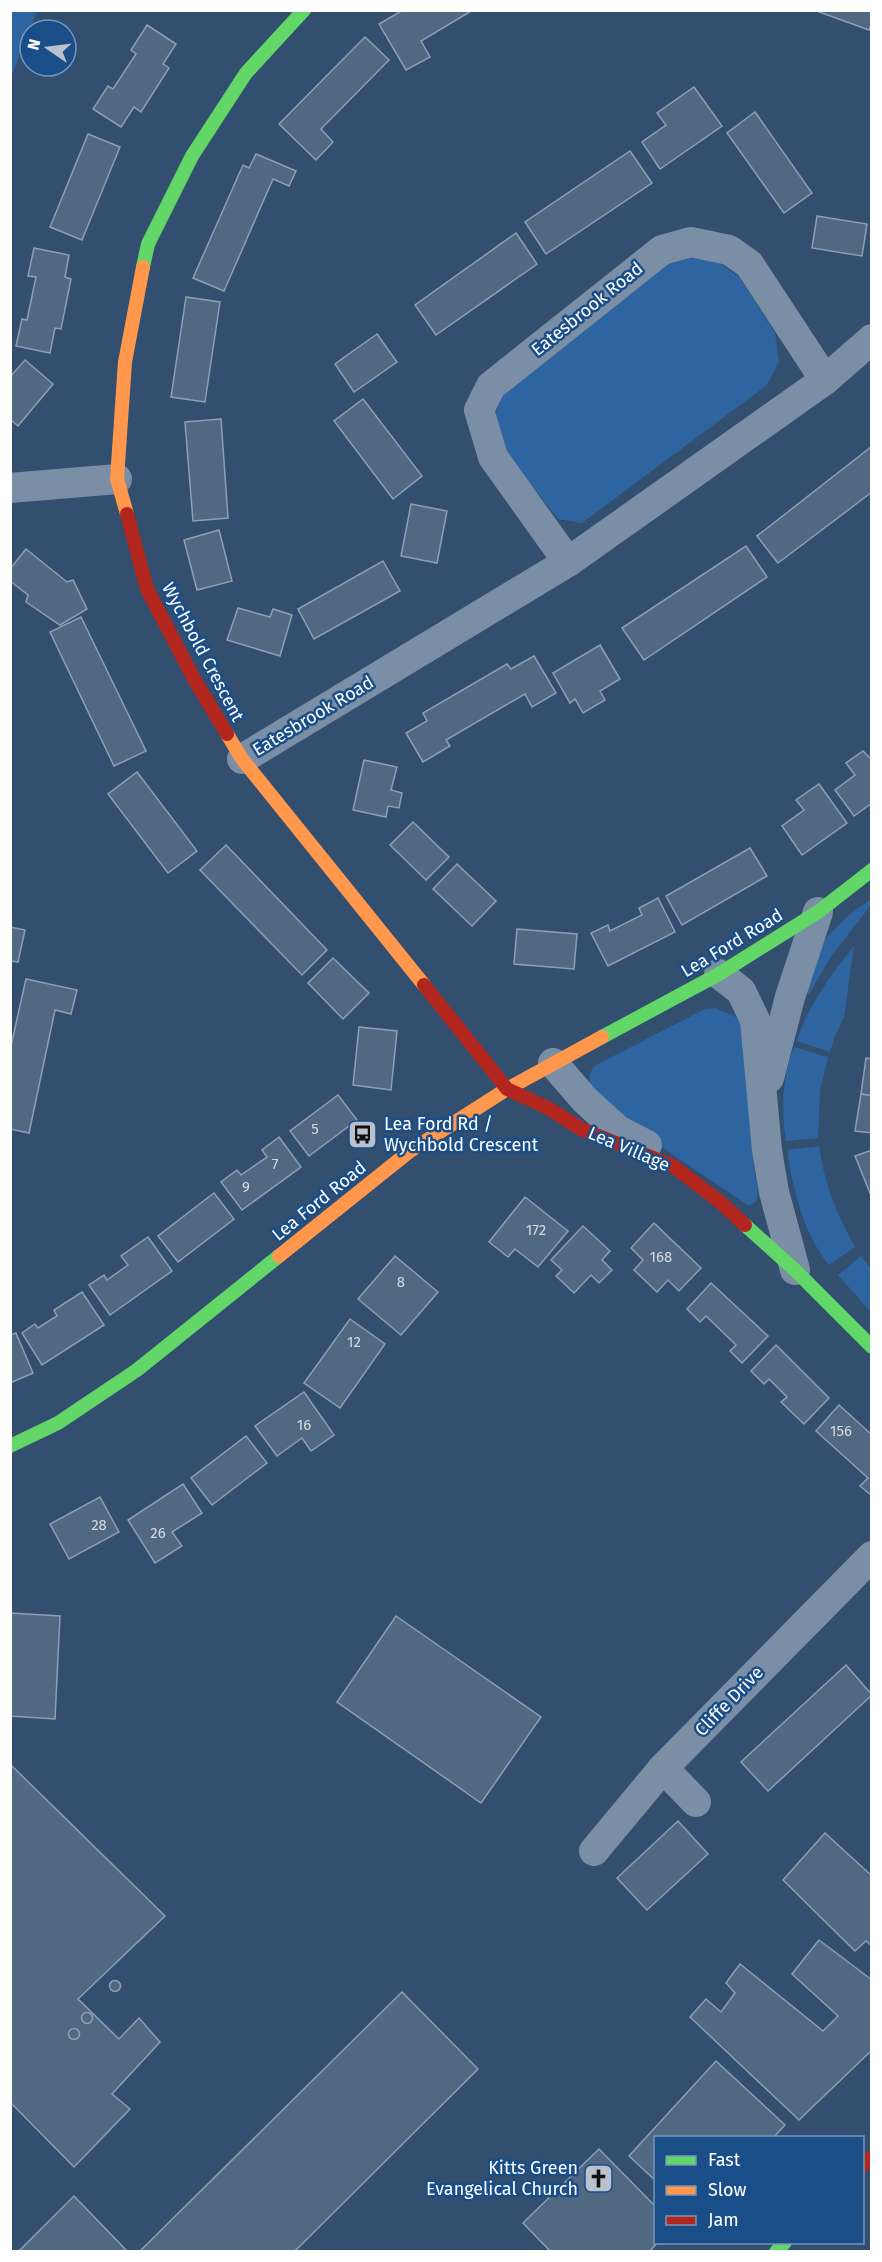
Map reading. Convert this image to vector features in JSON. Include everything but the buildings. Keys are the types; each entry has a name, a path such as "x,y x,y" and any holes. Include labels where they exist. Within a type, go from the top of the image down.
{"street":[{"name":"Wychbold Crescent","path":"304,10 240,82 192,156 148,244 125,362 117,478 147,589 194,679 242,759 507,1089"},
{"name":"Eatesbrook Road","path":"568,562 493,457 479,410 491,386 662,250 691,242 729,250 749,264 825,380"},
{"name":"Eatesbrook Road","path":"242,759 568,562 825,380 872,339"},
{"path":"10,488 117,478"},
{"name":"Lea Ford Road","path":"10,1446 58,1424 137,1370 410,1151 507,1089 719,974 818,912 872,870"},
{"name":"Lea Village","path":"762,1106 790,997 818,912"},
{"name":"Lea Village","path":"719,974 741,991 755,1020 760,1059 762,1106 774,1192 795,1270"},
{"path":"553,1063 585,1100 618,1130 654,1150 673,1166"},
{"name":"Lea Village","path":"507,1089 548,1108 581,1129 673,1166 720,1202 795,1270 872,1347"},
{"name":"Cliffe Drive","path":"594,1851 663,1768 872,1556"},
{"path":"663,1768 696,1802"}],"shaded area":[{"path":"10,11 37,11 34,18 18,18 18,59 11,77"},
{"path":"695,257 720,263 739,277 775,333 779,362 767,385 582,523 558,519 498,441 494,418 501,399 511,381 669,262"},
{"path":"871,899 871,905 832,955 809,994 800,992 824,940 849,915"},
{"path":"854,946 844,1017 830,1052 797,1041 814,1003"},
{"path":"715,1008 738,1018 745,1026 754,1169 758,1192 756,1202 749,1206 663,1148 592,1090 590,1083 590,1073 596,1065 705,1009"},
{"path":"794,1047 828,1057 820,1091 818,1138 786,1141 783,1117 784,1093 787,1070"},
{"path":"819,1146 832,1198 855,1247 829,1265 807,1228 794,1187 788,1158 788,1150"},
{"path":"861,1256 871,1269 871,1312 838,1275"}],"traffic: fast":[{"path":"143,267 148,244 192,156 246,73 304,10"},
{"path":"602,1037 719,974 818,912 872,870"},
{"path":"745,1225 795,1270 872,1347"},
{"path":"10,1446 58,1423 137,1370 279,1256"},
{"path":"776,2252 783,2244"}],"traffic: slow":[{"path":"127,514 117,479 125,362 143,267"},
{"path":"227,734 242,759 424,985"},
{"path":"279,1256 410,1151 507,1089 602,1037"}],"traffic: jam":[{"path":"127,514 147,589 194,679 227,734"},
{"path":"424,985 507,1089 548,1108 581,1129 673,1166 720,1202 745,1225"},
{"path":"864,2164 872,2157"}],"place":[{"name":"Lea Ford Rd / Wychbold Crescent","path":"363,1134"},
{"name":"Kitts Green Evangelical Church","path":"599,2178"}]}
